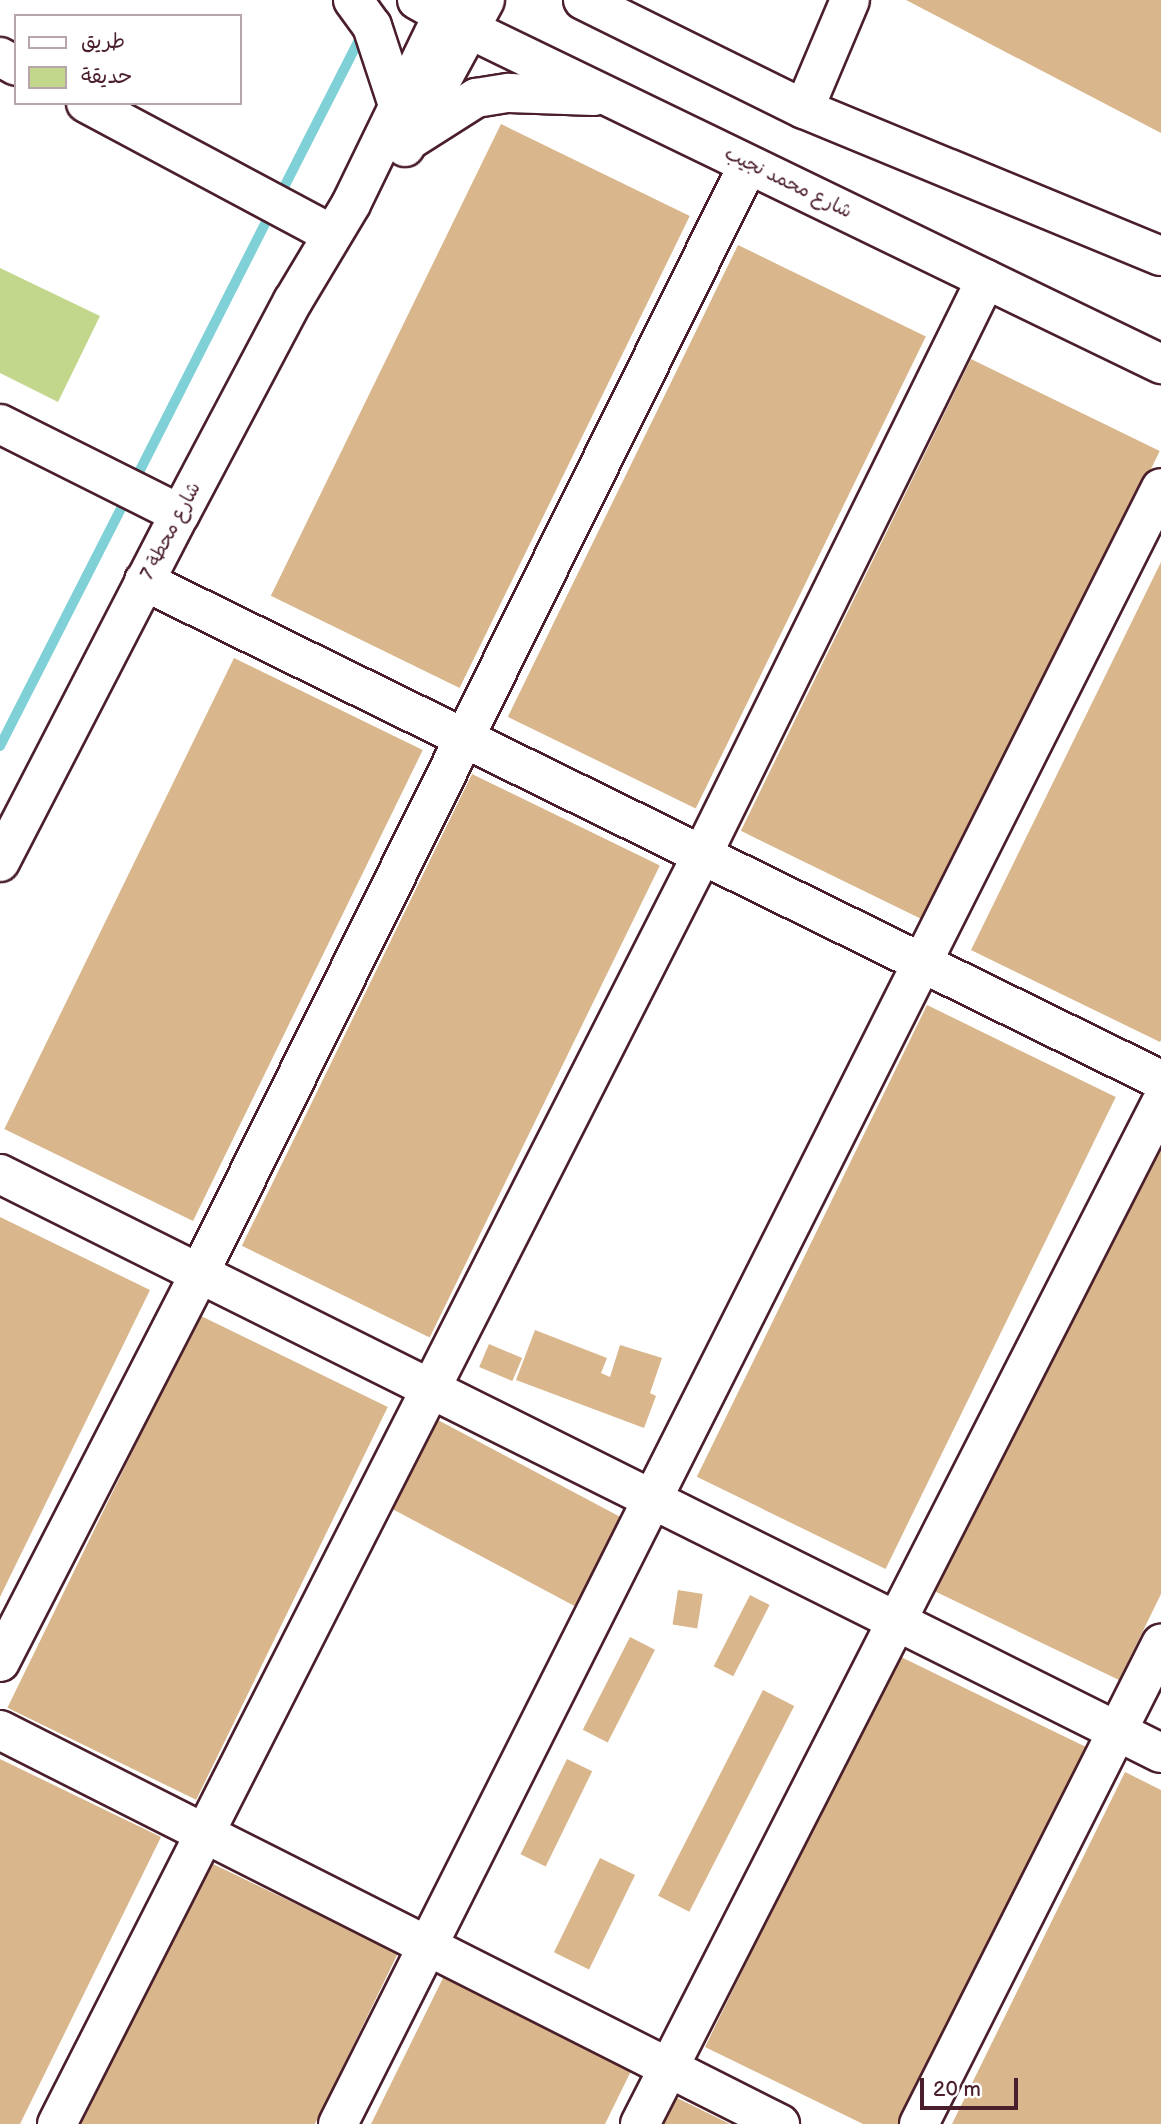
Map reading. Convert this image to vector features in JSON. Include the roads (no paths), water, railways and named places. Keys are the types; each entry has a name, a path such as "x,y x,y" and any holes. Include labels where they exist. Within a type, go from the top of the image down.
{"street":[{"path":"353,0 372,26 405,122 476,98 509,93 613,97"},
{"path":"583,0 804,109 1161,256"},
{"path":"638,0 688,51"},
{"path":"804,109 850,0"},
{"name":"شارع محطة 7","path":"0,862 144,581 341,219 405,122 453,9"},
{"name":"شارع محمد نجيب","path":"453,9 613,97 1161,364"},
{"path":"90,105 341,219"},
{"path":"0,1662 199,1273 748,164"},
{"path":"57,2124 702,855 986,279"},
{"path":"0,424 180,514"},
{"path":"338,2124 431,1945 919,961 1161,488"},
{"path":"144,581 1161,1080"},
{"path":"640,2124 1161,1103"},
{"path":"0,1174 1161,1753"},
{"path":"919,2124 1161,1644"},
{"path":"0,1730 431,1945 780,2124"}],"waterway":[{"path":"279,197 363,32"},
{"path":"133,484 272,210"},
{"path":"0,746 127,497"}]}
